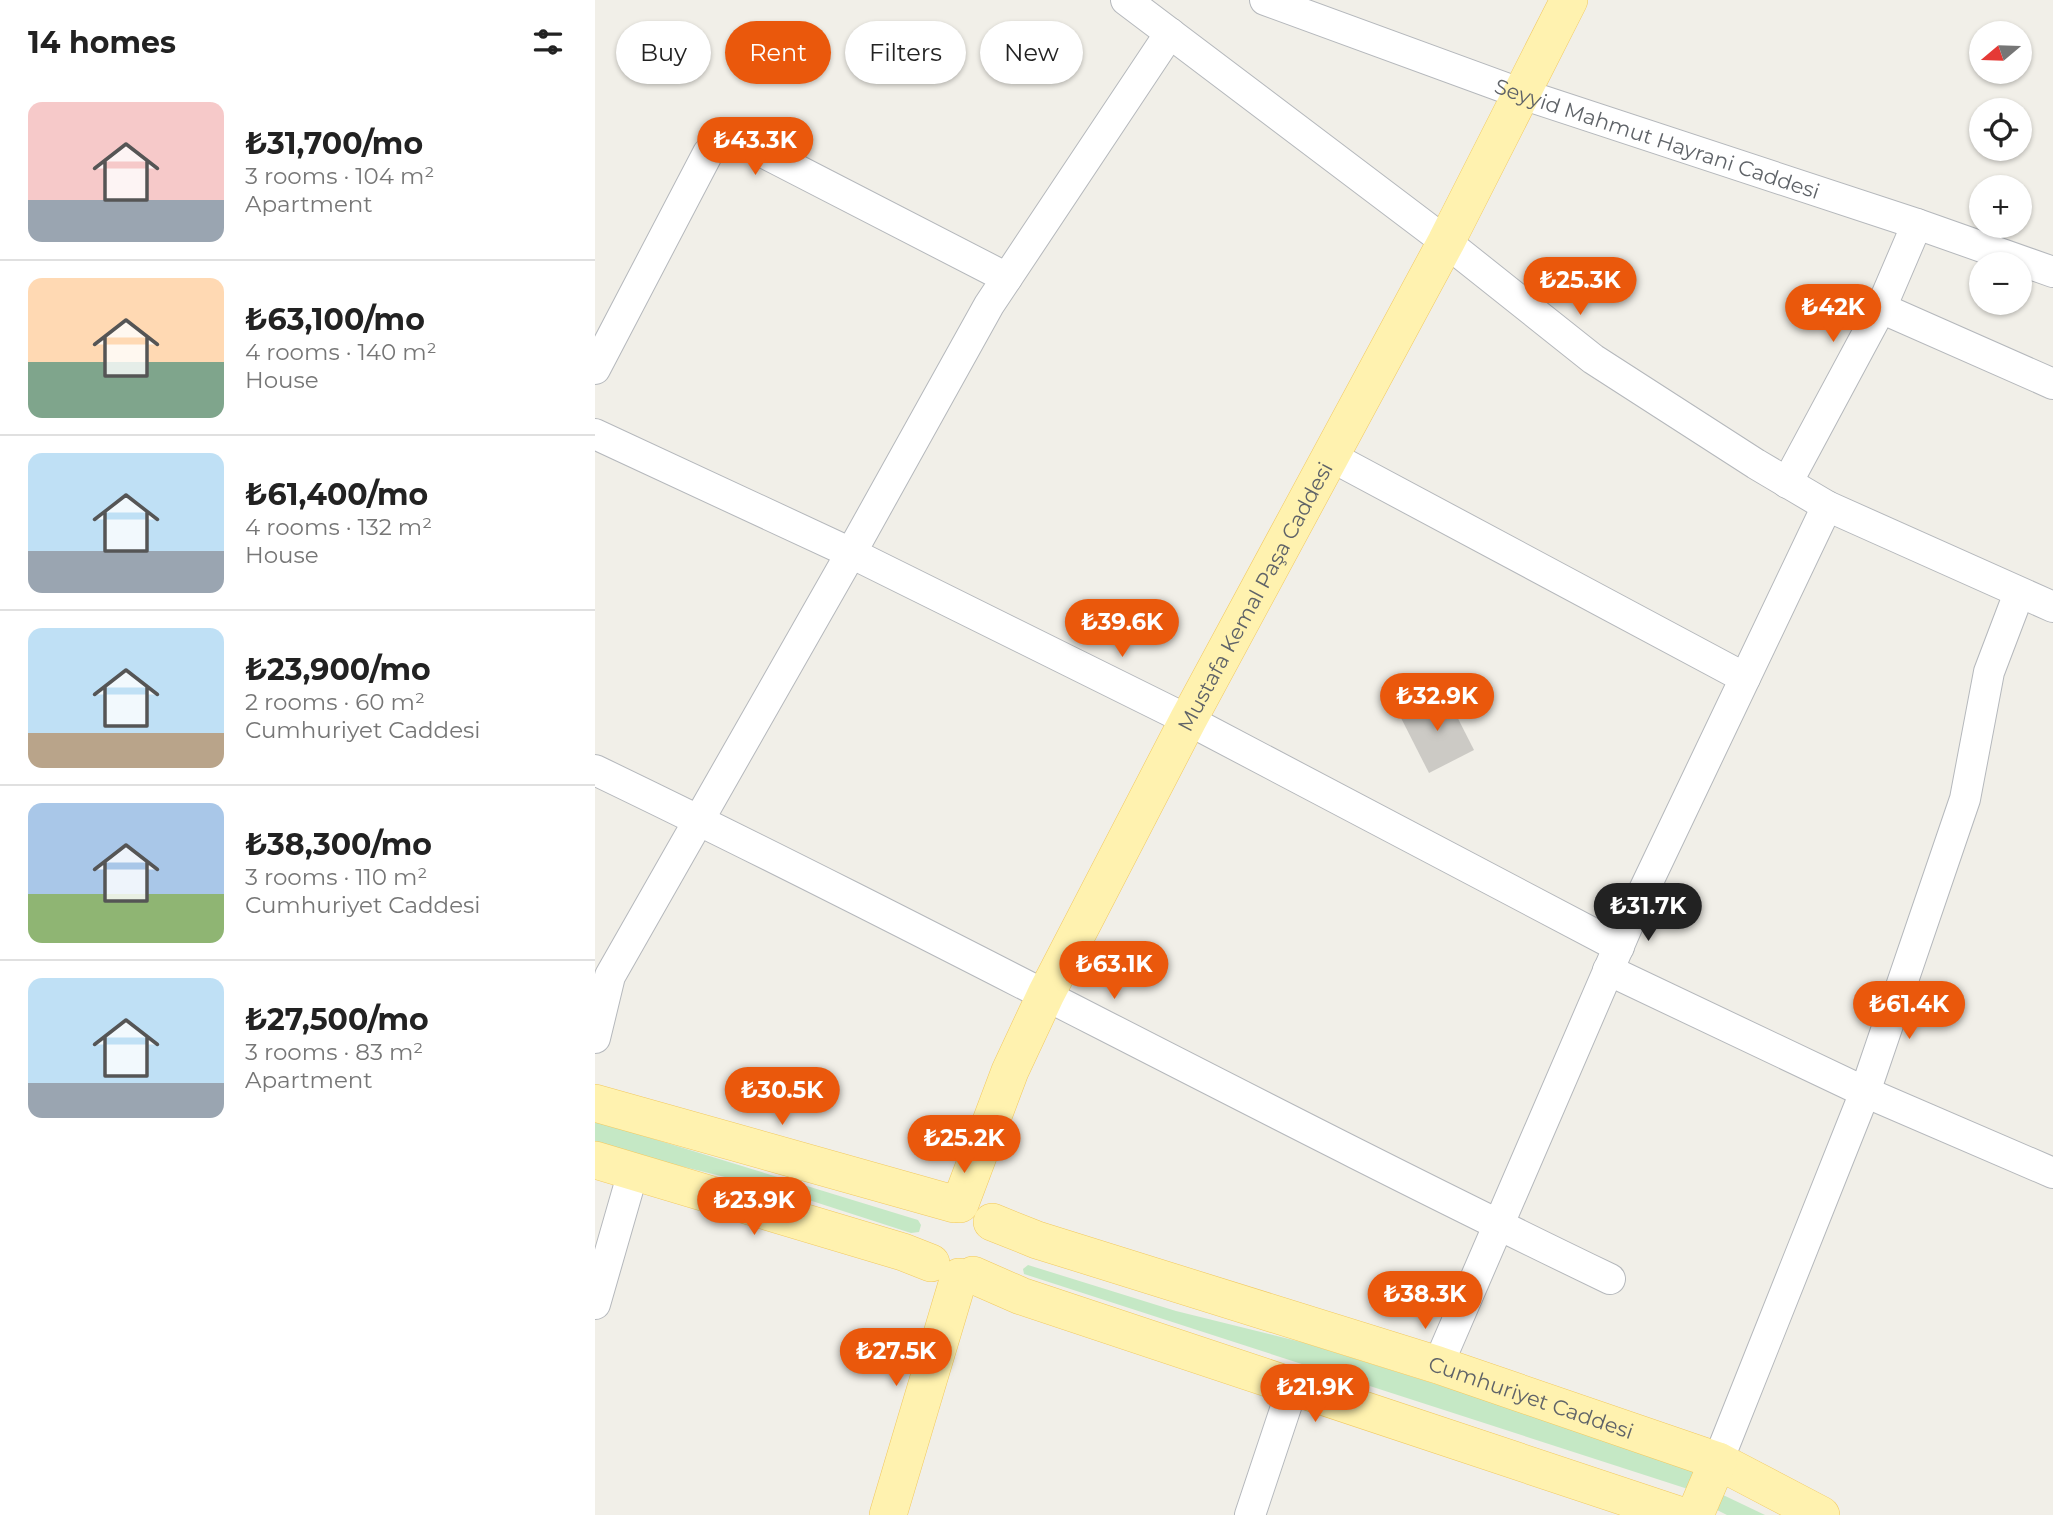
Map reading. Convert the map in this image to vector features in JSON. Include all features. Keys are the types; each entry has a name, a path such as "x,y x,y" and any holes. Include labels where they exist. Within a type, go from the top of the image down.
{"main road":[{"name":"Mustafa Kemal Paşa Caddesi","path":"957,1204 1010,1071 1046,994 1188,720 1523,94 1569,0"},
{"name":"Cumhuriyet Caddesi","path":"595,1103 978,1208 992,1222 1037,1240 1438,1365 1718,1461 1821,1515"},
{"path":"595,1160 904,1252 1021,1296 1679,1515"},
{"path":"954,1272 924,1243 925,1232 935,1214 957,1204"},
{"path":"954,1272 989,1265 997,1248 996,1230 992,1222"},
{"path":"888,1515 954,1272"},
{"path":"1695,1515 1718,1461"}],"street":[{"path":"1126,0 1445,242 1593,359 1827,506 2053,607"},
{"name":"Seyyid Mahmut Hayrani Caddesi","path":"1265,0 1334,12 1523,94 2053,272"},
{"path":"595,1038 610,976 989,305 1170,33"},
{"path":"595,369 708,153 727,140 745,143 1007,278"},
{"path":"1787,482 1881,308 1917,225"},
{"path":"1881,308 2053,384"},
{"path":"595,434 851,553 1188,720 1613,958 1865,1092 2053,1173"},
{"path":"1330,456 1745,678"},
{"path":"1438,1365 1613,958 1827,506"},
{"path":"1718,1461 1865,1092 1965,799 1989,672 2019,593"},
{"path":"595,770 1610,1279"},
{"path":"595,1304 633,1172"},
{"path":"1251,1515 1293,1386"}],"green space":[{"path":"595,1121 918,1220 921,1225 919,1232 911,1233 781,1191 628,1153 595,1142"},
{"path":"1028,1265 1176,1311 1305,1343 1684,1462 1697,1475 1691,1490 1024,1274 1023,1269"},
{"path":"1721,1494 1765,1515 1727,1515 1713,1508"}],"building":[{"path":"1445,693 1474,750 1429,773 1400,716"}]}
